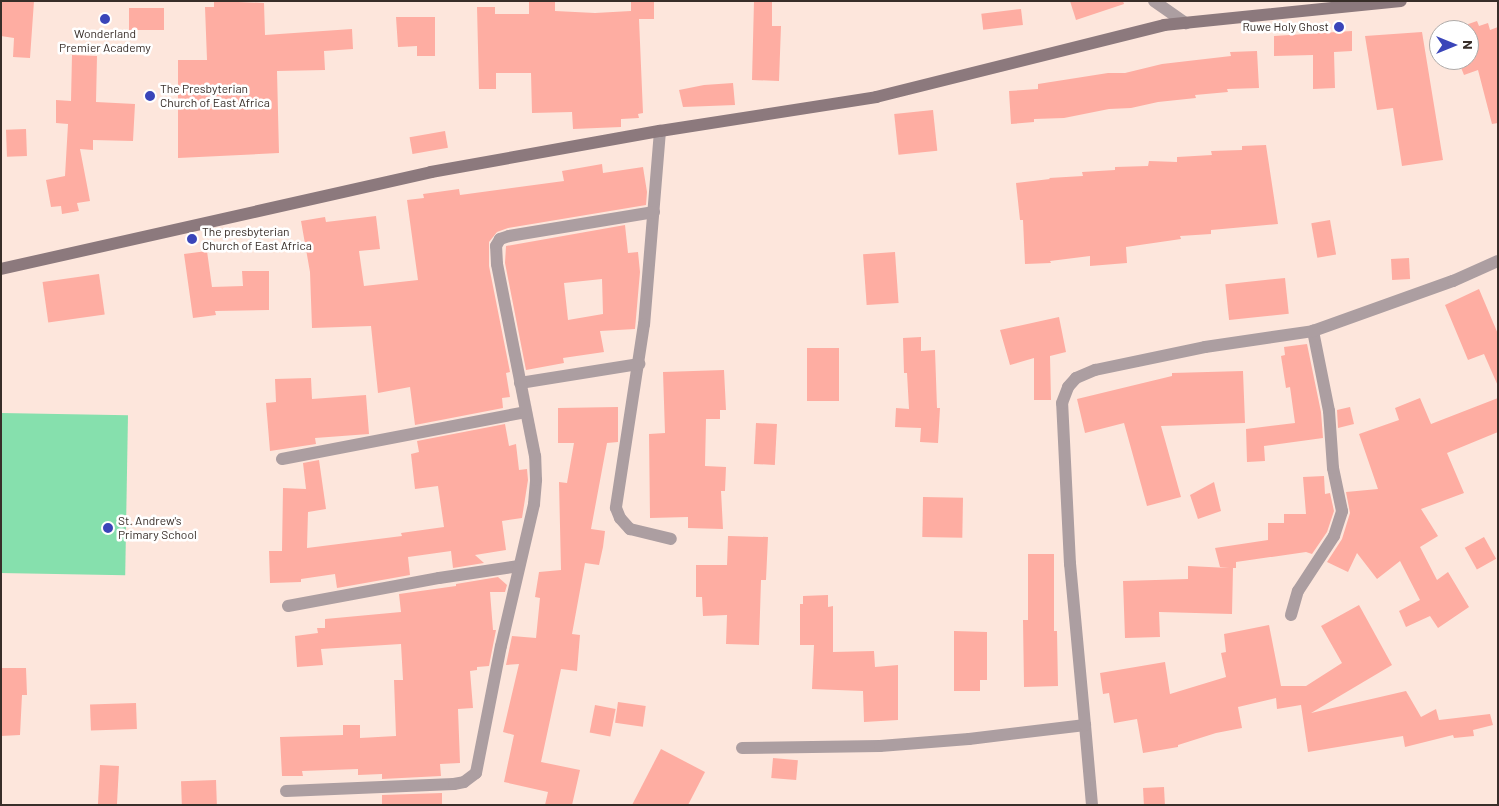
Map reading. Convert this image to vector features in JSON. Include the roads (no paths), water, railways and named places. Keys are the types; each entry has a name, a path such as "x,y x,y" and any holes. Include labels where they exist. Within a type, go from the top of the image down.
{"street":[{"path":"1154,1 1186,23"},
{"path":"1,269 431,172 660,131 876,97 1164,25 1401,1"},
{"path":"660,131 644,324 616,508 620,518 630,529 670,539"},
{"path":"286,791 454,784 472,777 479,766 501,646 534,504 536,480 535,456 497,264 496,246 500,239 654,212"},
{"path":"1092,805 1070,564 1062,403 1068,387 1076,378 1095,370 1205,346 1313,331 1453,281 1498,262"},
{"path":"1291,615 1298,591 1334,536 1342,511 1333,468 1328,411 1313,331"},
{"path":"520,383 639,364"},
{"path":"282,459 526,412"},
{"path":"288,606 439,578 519,566"},
{"path":"742,748 880,746 969,739 1085,726"}],"place":[{"name":"Wonderland Premier Academy","path":"105,19"},
{"name":"Ruwe Holy Ghost","path":"1339,27"},
{"name":"The Presbyterian Church of East Africa","path":"150,96"},
{"name":"The presbyterian Church of East Africa","path":"192,239"},
{"name":"St. Andrew's Primary School","path":"108,528"}]}
